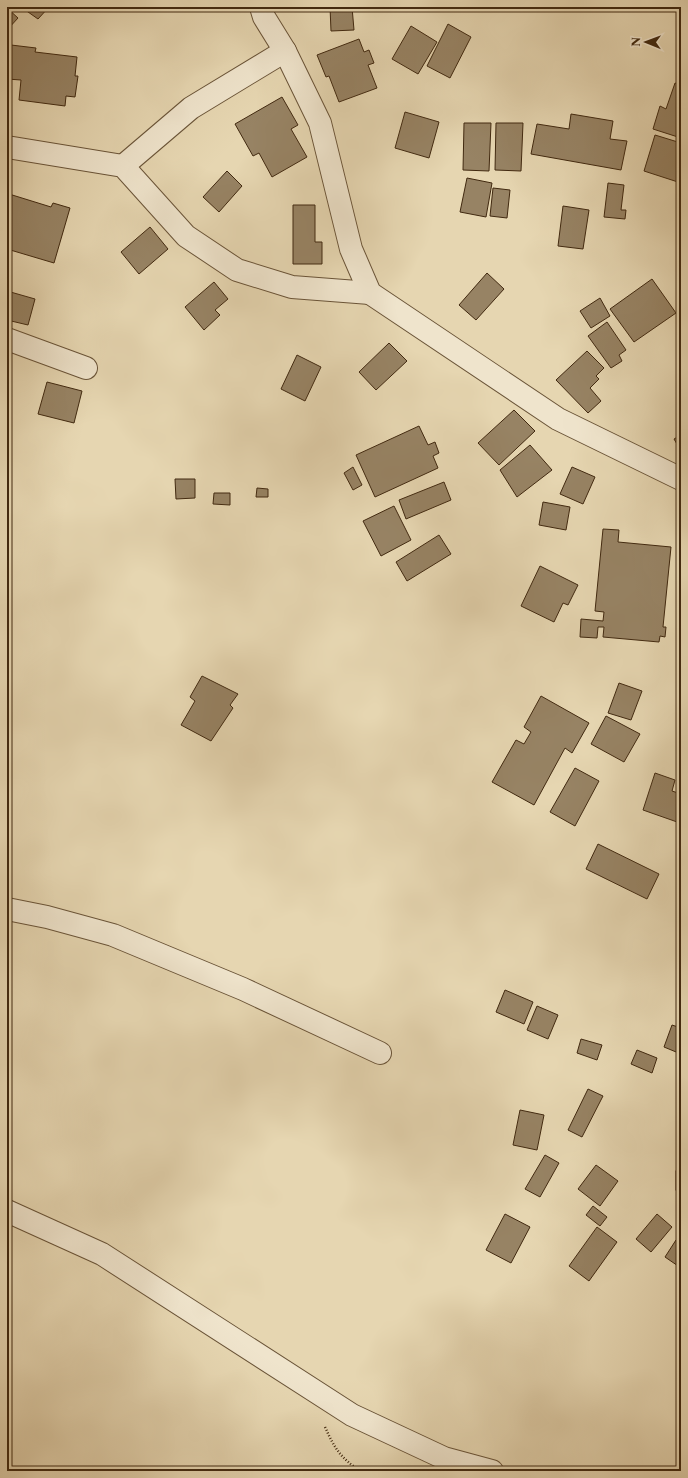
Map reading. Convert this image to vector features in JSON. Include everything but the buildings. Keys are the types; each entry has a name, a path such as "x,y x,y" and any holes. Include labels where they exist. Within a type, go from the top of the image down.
{"street":[{"path":"261,7 264,17 285,51 320,123 351,249 370,292"},
{"path":"123,166 191,108 285,51"},
{"path":"7,147 123,166 186,236 237,270 292,287 370,292 558,419 681,479"},
{"path":"7,339 86,368"},
{"path":"7,909 46,917 113,935 243,989 380,1053"},
{"path":"7,1210 102,1254 352,1415 444,1458 492,1471"}],"path":[{"path":"326,1398 321,1414 331,1440 342,1457 360,1471"}]}
